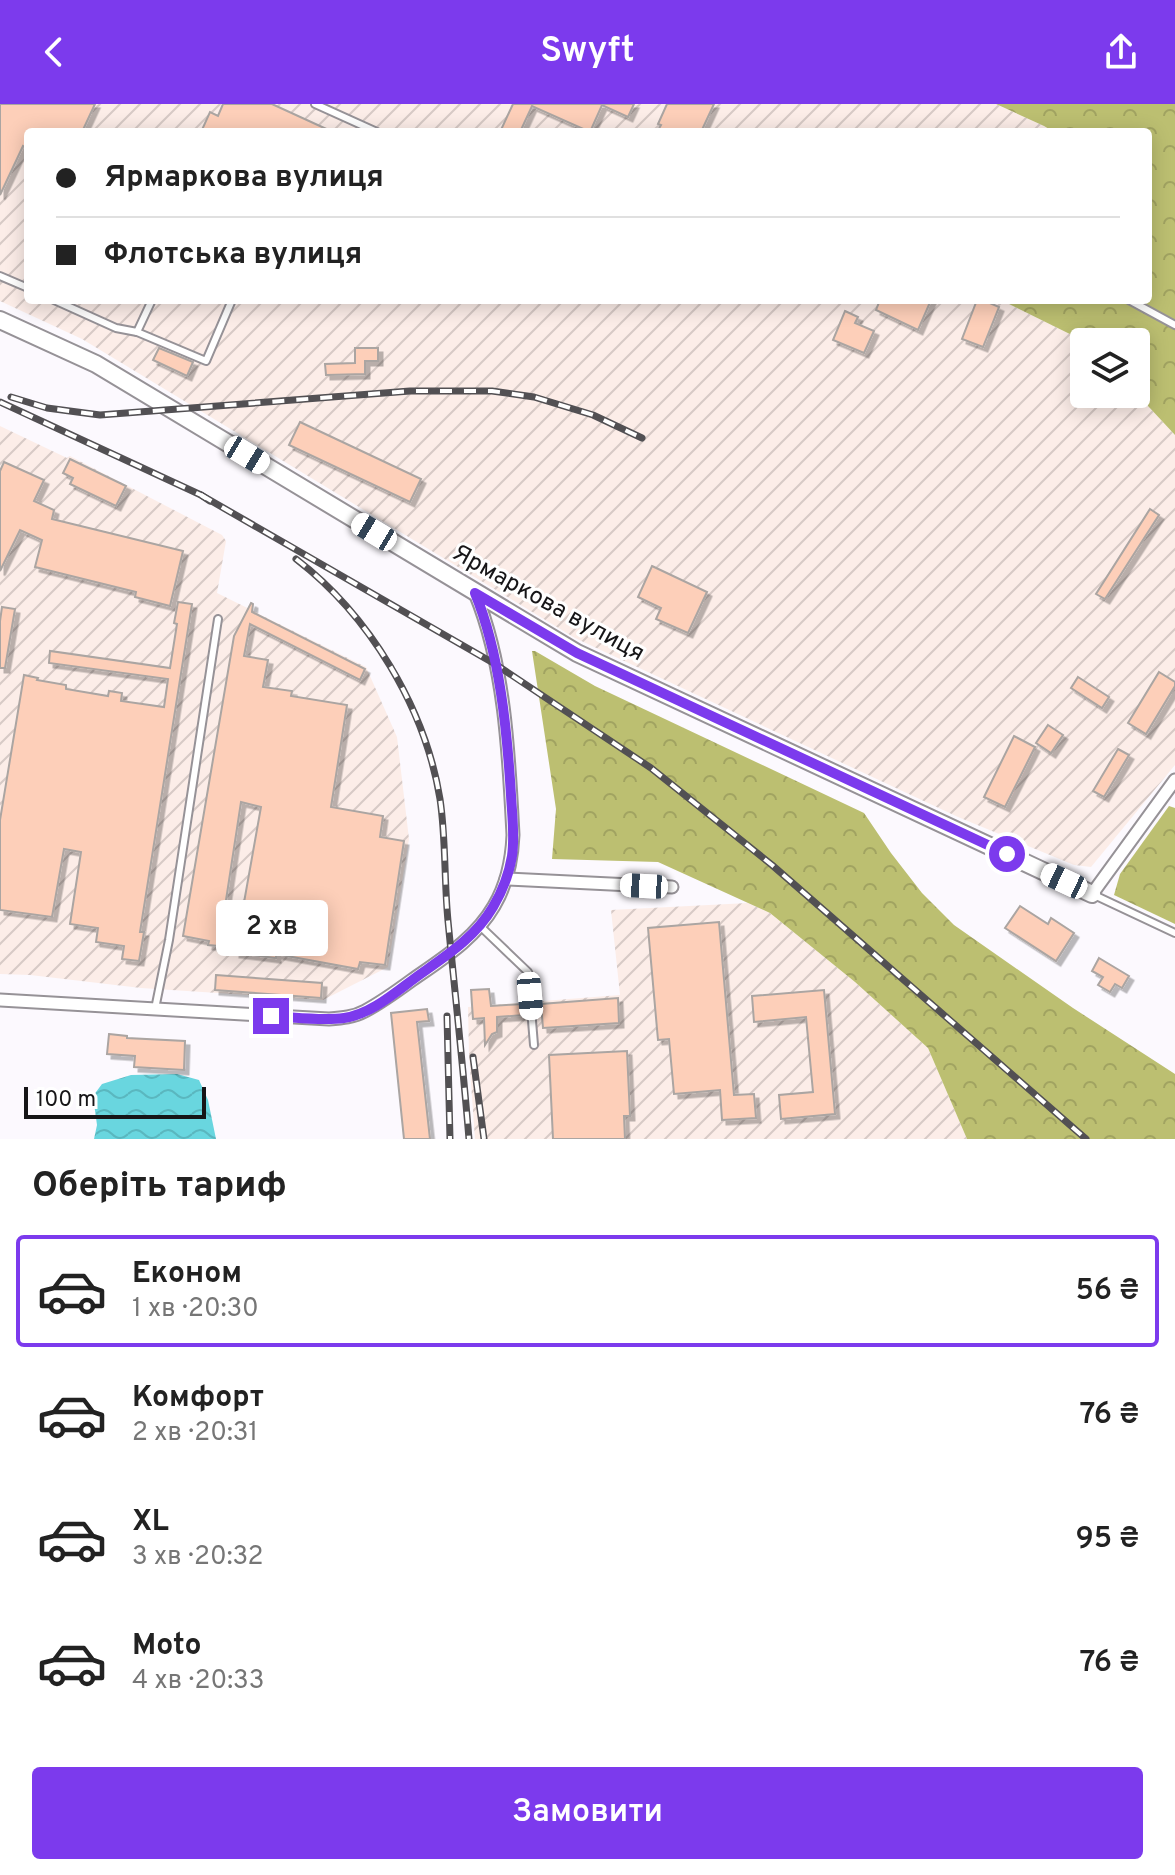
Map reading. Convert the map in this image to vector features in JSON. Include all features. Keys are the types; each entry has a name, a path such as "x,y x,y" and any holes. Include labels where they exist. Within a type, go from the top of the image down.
{"street":[{"name":"Ярмаркова вулиця","path":"0,320 96,364 577,653 1092,894"},
{"path":"0,1000 346,1018 365,1011 451,953 480,926 495,905 512,854 502,707 485,620 475,593"},
{"path":"1092,894 1175,780"},
{"path":"506,879 672,887"}],"lane":[{"path":"315,104 368,128"},
{"path":"0,276 24,286"},
{"path":"63,304 116,328 137,332 206,361 230,304"},
{"path":"137,332 150,304"},
{"path":"1136,304 1175,325"},
{"path":"155,1009 169,940 218,619"},
{"path":"1092,894 1175,933"},
{"path":"480,926 528,972 534,1045"}],"shaded area":[{"path":"0,104 996,104 1047,128 24,128 24,304 1009,304 1070,334 1070,408 1150,408 1175,435 1175,765 1091,867 1074,865 958,817 575,638 82,339 0,301"},
{"path":"0,426 67,458 70,456 222,535 226,541 217,593 366,667 397,737 409,839 388,967 323,1000 141,988 0,974"},
{"path":"748,903 770,913 855,982 928,1048 967,1139 475,1139 468,1007 620,995 611,910"}],"green space":[{"path":"996,104 1175,104 1175,435 1150,408 1150,328 1070,328 1070,334 1009,304 1152,304 1152,128 1047,128"},
{"path":"532,651 595,686 864,813 922,893 954,925 1175,1074 1175,1139 967,1139 928,1048 855,982 770,913 658,862 552,859 556,809"},
{"path":"1169,806 1175,808 1175,924 1114,895 1120,874"}],"water":[{"path":"177,1074 199,1080 208,1100 216,1139 94,1139 97,1125 93,1096 102,1084 131,1075"}],"building":[{"path":"0,104 95,104 84,128 24,128 24,147 0,195"},
{"path":"223,104 272,104 324,128 203,128 210,112 218,116"},
{"path":"513,104 634,104 628,117 602,105 592,128 581,128 532,106 522,128 502,128"},
{"path":"667,104 714,104 703,128 659,128 661,125 658,124"},
{"path":"878,304 929,304 918,330 876,310"},
{"path":"975,304 999,307 983,347 962,339"},
{"path":"845,311 858,317 855,323 874,331 864,353 833,340"},
{"path":"159,348 193,362 187,376 153,360"},
{"path":"355,348 378,348 378,361 365,361 365,374 326,375 325,364 355,363"},
{"path":"300,422 421,479 410,502 289,445"},
{"path":"70,459 126,486 116,506 70,484 73,478 63,473"},
{"path":"4,462 44,480 34,501 54,510 52,519 183,551 170,606 135,597 136,592 35,567 42,540 20,530 0,571 0,471"},
{"path":"1150,509 1159,515 1105,599 1096,594"},
{"path":"652,566 707,592 688,633 656,619 661,608 638,597"},
{"path":"178,602 192,604 140,932 144,932 139,961 122,959 124,946 96,942 98,928 70,924 81,852 64,849 52,917 0,910 0,820 24,675 66,685 66,689 108,696 109,691 122,693 121,701 164,707 168,679 49,663 50,651 170,668"},
{"path":"251,603 252,612 365,669 360,680 250,624 244,656 268,660 263,687 292,691 291,696 347,705 331,807 383,816 380,837 404,841 385,965 360,962 358,969 276,954 276,958 235,953 261,807 241,802 219,946 183,936 234,636"},
{"path":"2,607 15,609 5,668 0,668"},
{"path":"1159,672 1175,682 1175,686 1146,734 1128,723"},
{"path":"1078,677 1109,697 1102,708 1071,688"},
{"path":"1048,725 1063,735 1051,753 1036,743"},
{"path":"1014,736 1035,747 1005,807 984,797"},
{"path":"1118,749 1129,755 1104,797 1093,791"},
{"path":"1020,906 1048,924 1051,918 1074,933 1056,961 1005,928"},
{"path":"719,922 734,1095 754,1094 756,1118 722,1120 720,1090 674,1094 669,1039 658,1040 648,928"},
{"path":"1099,958 1129,976 1122,988 1115,984 1110,992 1098,985 1103,977 1092,971"},
{"path":"216,975 322,983 321,998 215,990"},
{"path":"489,989 491,1006 523,1004 524,1015 497,1017 497,1032 485,1045 484,1018 473,1019 471,990"},
{"path":"824,990 835,1114 781,1119 779,1095 813,1092 806,1017 754,1022 752,996"},
{"path":"618,998 619,1023 543,1028 541,1004"},
{"path":"427,1009 429,1021 417,1022 430,1139 404,1139 391,1013"},
{"path":"109,1034 185,1041 184,1070 134,1067 135,1056 107,1054"},
{"path":"627,1051 630,1116 624,1116 625,1139 553,1139 549,1055"}],"railway":[{"path":"11,397 47,408 100,415 410,391 492,391 534,397 593,415 642,438"},
{"path":"0,402 210,501"},
{"path":"201,495 495,664 651,768 772,865 1086,1139"},
{"path":"296,559 323,582 370,635 407,697 432,765 442,814 448,921 469,1139"},
{"path":"447,1016 450,1139"},
{"path":"473,1057 484,1139"}],"route":[{"path":"271,1016 329,1019 346,1018 365,1011 451,953 480,926 495,905 512,854 512,807 502,707 485,620 475,593 577,653 1007,854"}]}
